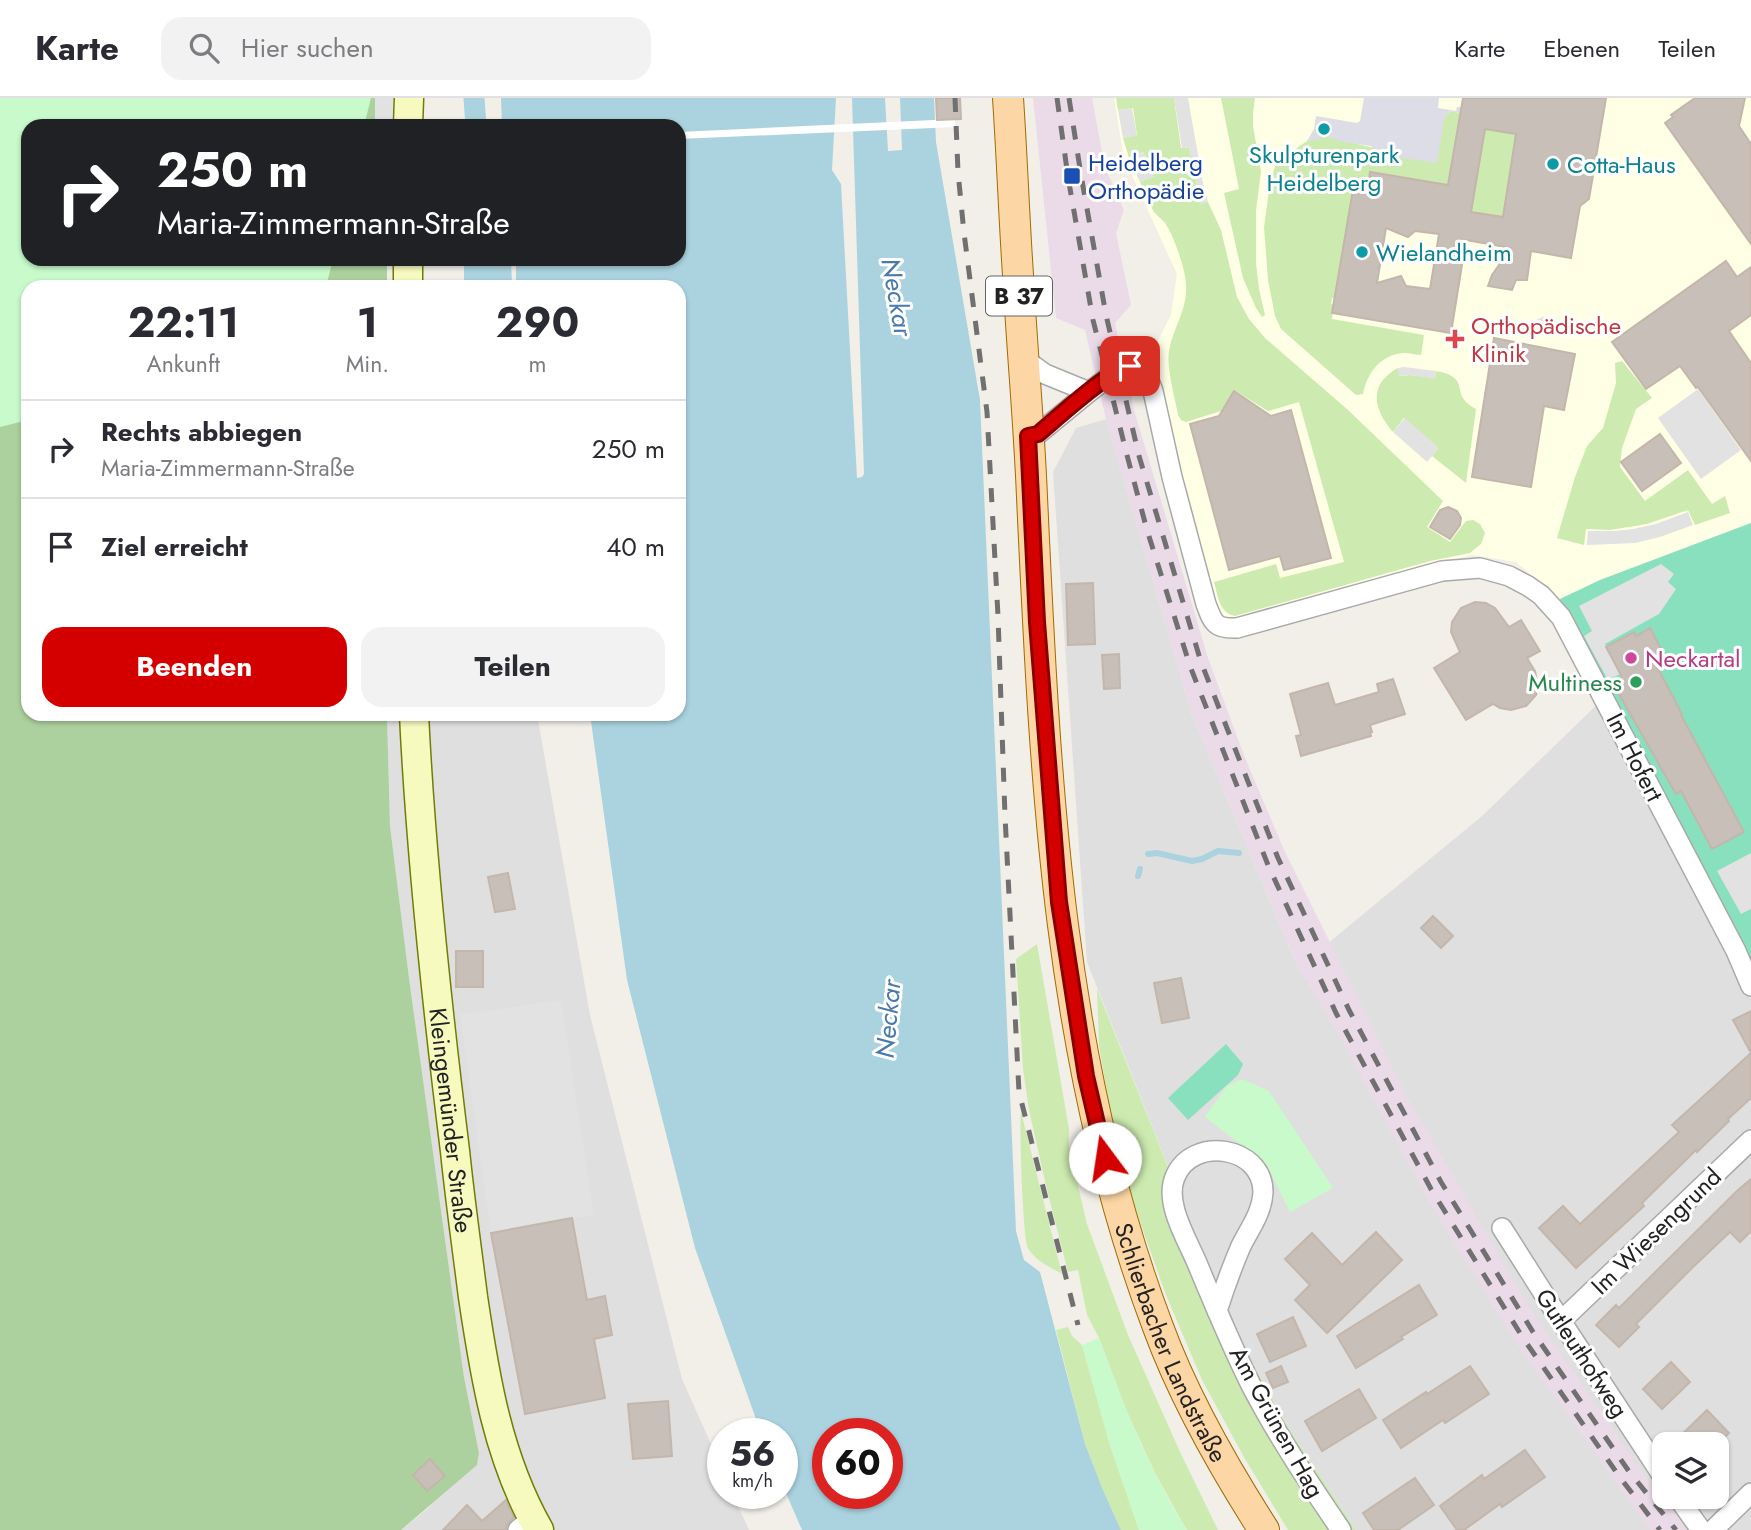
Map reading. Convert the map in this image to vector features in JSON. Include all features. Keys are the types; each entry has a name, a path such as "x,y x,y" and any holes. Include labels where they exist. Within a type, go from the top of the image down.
{"main road":[{"path":"408,119 409,98"},
{"name":"Schlierbacher Landstraße","path":"1008,98 1037,622 1054,845 1059,902 1086,1076 1114,1195 1159,1330 1201,1420 1239,1492 1264,1530"},
{"name":"Kleingemünder Straße","path":"414,721 422,851 442,1041 482,1361 500,1438 529,1526"}],"street":[{"path":"1024,359 1045,374 1089,392 1038,434 1028,436"},
{"name":"Im Hofert","path":"1089,392 1125,367 1138,369 1151,384 1172,477 1203,591 1211,619 1218,625 1237,628 1443,571 1480,568 1509,576 1541,595 1561,617 1736,951 1751,986"},
{"name":"Im Wiesengrund","path":"1561,1321 1751,1140"},
{"name":"Am Grünen Hag","path":"1217,1311 1237,1256 1260,1211 1263,1194 1262,1181 1252,1165 1235,1153 1219,1150 1202,1152 1180,1168 1172,1185 1173,1206 1217,1311 1264,1408 1340,1530"},
{"name":"Gutleuthofweg","path":"1502,1228 1652,1460"},
{"path":"1713,1530 1751,1493"},
{"path":"1686,1509 1701,1530"}],"shaded area":[{"path":"375,98 397,98 397,119 375,119"},
{"path":"1033,98 1092,98 1105,168 1124,210 1116,233 1131,305 1115,323 1134,410 1208,658 1245,758 1285,852 1406,1095 1532,1312 1652,1485 1652,1509 1671,1509 1687,1530 1650,1530 1517,1344 1427,1198 1338,1033 1298,968 1192,715 1106,419 1085,330 1056,318"},
{"name":"Orthopädische Klinik","path":"1114,98 1751,98 1751,523 1600,580 1560,599 1516,562 1472,555 1223,620 1213,602 1167,412 1147,362 1171,315 1177,274 1124,158"},
{"path":"1174,98 1188,98 1208,202 1201,204 1189,147 1182,148"},
{"path":"1364,98 1439,98 1438,108 1456,111 1457,107 1461,107 1460,113 1450,111 1444,118 1437,163 1377,154 1371,146 1328,137 1307,141 1314,129 1316,116 1357,123 1360,121"},
{"path":"1132,108 1137,136 1123,138 1118,110"},
{"path":"1143,152 1154,176 1140,182 1129,158"},
{"path":"1545,316 1550,322 1538,329 1512,330 1514,322 1530,323"},
{"path":"1398,368 1436,371 1435,379 1399,376"},
{"path":"1698,389 1741,450 1701,479 1658,418"},
{"path":"1405,418 1439,448 1427,462 1393,432"},
{"path":"1106,419 1192,715 1298,968 1482,816 1609,693 1751,964 1751,1530 1356,1530 1290,1430 1231,1325 1087,962 1053,472 1076,428"},
{"path":"1688,512 1693,525 1660,537 1635,543 1587,545 1588,531 1633,529"},
{"path":"1661,564 1674,574 1668,582 1676,589 1659,614 1605,644 1620,674 1608,680 1584,636 1592,631 1579,606"},
{"path":"387,721 538,721 590,1015 682,1379 707,1435 707,1509 739,1509 749,1530 401,1530 427,1509 479,1453 464,1377 390,826"},
{"path":"1751,853 1751,909 1741,914 1717,871"},
{"path":"561,1000 594,1215 491,1233 460,1015"}],"green space":[{"path":"0,98 389,98 389,119 21,119 21,266 387,266 387,280 21,280 21,721 387,721 390,826 464,1377 479,1453 477,1465 401,1530 0,1530"},
{"path":"0,98 371,98 366,119 21,119 21,266 331,266 328,280 21,280 21,422 0,427"},
{"path":"1116,98 1174,98 1181,148 1189,147 1201,203 1208,202 1221,230 1237,297 1249,319 1265,338 1348,410 1443,501 1427,527 1450,542 1466,521 1473,520 1480,524 1485,533 1481,544 1470,553 1430,561 1235,616 1222,608 1214,582 1276,564 1280,578 1344,562 1299,402 1268,411 1234,390 1221,411 1186,422 1178,415 1168,358 1185,302 1185,277 1172,236 1165,223 1154,212 1140,182 1154,176 1143,152 1129,158 1123,138 1137,135 1133,108 1118,110"},
{"path":"1221,98 1255,98 1253,126 1261,171 1256,211 1256,263 1265,315 1262,317 1243,278 1224,193 1239,189"},
{"path":"1451,111 1460,113 1447,194 1355,179 1335,298 1332,298 1331,304 1334,305 1332,319 1424,335 1421,355 1404,353 1388,357 1376,366 1363,394 1356,395 1281,329 1275,316 1268,280 1264,227 1275,166 1307,141 1328,137 1374,148 1444,118"},
{"path":"1485,129 1516,134 1503,217 1471,212"},
{"path":"1622,361 1652,398 1636,409 1622,448 1620,467 1645,501 1688,470 1712,504 1725,496 1730,513 1695,525 1688,510 1647,524 1610,530 1586,529 1584,545 1557,538 1587,446 1603,428 1616,383 1615,363"},
{"path":"1398,368 1400,376 1435,378 1436,371 1449,375 1456,380 1464,400 1476,409 1466,483 1432,456 1438,448 1404,418 1393,432 1381,415 1378,389 1388,374"},
{"path":"1751,523 1751,964 1560,599 1600,580"},
{"path":"1037,944 1069,1129 1069,1148 1087,1224 1128,1335 1218,1530 1187,1530 1182,1522 1154,1471 1127,1412 1099,1338 1087,1315 1078,1270 1068,1272 1029,1110 1023,1069 1016,959"},
{"path":"1097,989 1231,1325 1290,1430 1356,1530 1288,1530 1202,1380 1166,1295 1130,1194 1112,1123 1099,1045"},
{"path":"1226,1044 1243,1064 1238,1075 1188,1120 1168,1098"},
{"path":"1242,1079 1269,1091 1333,1188 1290,1212 1267,1165 1205,1117 1227,1086"},
{"path":"1021,1112 1062,1274 1039,1260 1028,1248 1022,1182"},
{"path":"1068,1327 1072,1336 1082,1345 1110,1445 1139,1530 1121,1530 1085,1444 1056,1330"},
{"path":"1099,1338 1138,1436 1187,1530 1139,1530 1110,1445 1082,1345"}],"water":[{"name":"Neckar","path":"501,98 836,98 832,170 841,184 857,478 862,477 852,98 885,98 888,151 902,150 900,98 934,98 936,142 980,400 1016,1231 1024,1260 1040,1272 1085,1444 1121,1530 802,1530 793,1509 798,1509 798,1418 756,1418 695,1248 627,980 591,721 686,721 686,280 516,280 516,266 686,266 686,119 502,119"},
{"path":"464,266 511,266 512,280 464,280"}],"pier":[{"path":"955,119 955,127 686,139 686,132"}],"building":[{"path":"936,98 960,98 961,119 937,120"},
{"path":"1463,98 1606,98 1589,199 1580,206 1571,258 1531,251 1527,280 1516,280 1512,290 1488,286 1492,275 1511,248 1466,240 1451,333 1332,313 1355,178 1369,181 1370,172 1448,185","holes":["1485,129 1516,134 1503,217 1471,212","1386,228 1408,237 1415,231 1439,234 1430,289 1406,286 1401,276 1377,283"]},
{"path":"1695,98 1745,98 1739,126 1751,144 1751,244 1665,123 1673,117 1671,115"},
{"path":"1726,261 1737,277 1751,267 1751,315 1729,331 1751,363 1751,461 1680,366 1646,389 1612,342"},
{"path":"1494,338 1575,354 1564,410 1544,406 1531,487 1472,477"},
{"path":"1234,391 1271,416 1291,410 1331,558 1284,570 1280,556 1229,570 1190,424 1219,416"},
{"path":"1660,434 1681,463 1642,491 1621,462"},
{"path":"1448,507 1457,511 1461,518 1460,525 1450,539 1430,527 1440,510"},
{"path":"1093,583 1095,644 1068,645 1066,584"},
{"path":"1475,602 1486,603 1495,608 1509,627 1521,620 1540,651 1527,658 1535,671 1538,686 1536,695 1526,706 1511,710 1493,704 1466,720 1434,668 1460,652 1451,632 1452,622 1461,608"},
{"path":"1650,628 1666,658 1655,663 1744,832 1712,849 1681,791 1676,794 1612,682 1622,677 1606,647 1634,632 1636,636"},
{"path":"1119,654 1120,688 1104,689 1102,655"},
{"path":"1393,679 1405,714 1370,725 1371,736 1301,756 1296,736 1301,735 1290,694 1328,683 1335,705 1379,692 1377,684"},
{"path":"508,873 515,909 495,912 488,877"},
{"path":"1433,916 1453,936 1441,948 1421,928"},
{"path":"456,951 483,951 483,987 456,987"},
{"path":"1181,978 1189,1018 1162,1023 1154,983"},
{"path":"1751,1011 1751,1053 1733,1020"},
{"path":"1751,1053 1751,1098 1642,1203 1644,1206 1576,1268 1539,1228 1563,1206 1580,1224 1679,1132 1672,1125"},
{"path":"1751,1179 1751,1231 1740,1242 1730,1232 1636,1324 1639,1327 1619,1347 1596,1325 1616,1305 1619,1308"},
{"path":"572,1218 587,1300 605,1296 612,1335 594,1339 605,1398 525,1414 491,1233"},
{"path":"1376,1232 1402,1260 1327,1333 1295,1300 1310,1285 1285,1259 1312,1233 1342,1265"},
{"path":"1419,1285 1437,1315 1356,1368 1337,1336"},
{"path":"1293,1317 1306,1346 1270,1362 1257,1334"},
{"path":"1671,1362 1690,1382 1662,1409 1643,1389"},
{"path":"1281,1366 1288,1382 1273,1388 1266,1373"},
{"path":"1470,1366 1489,1394 1401,1448 1383,1420"},
{"path":"1359,1389 1376,1418 1322,1451 1305,1421"},
{"path":"668,1401 672,1456 633,1459 628,1404"},
{"path":"1707,1410 1728,1432 1684,1432"},
{"path":"1525,1450 1545,1477 1464,1530 1457,1530 1440,1506 1482,1475 1484,1479"},
{"path":"430,1459 445,1476 427,1491 413,1475"},
{"path":"1415,1478 1434,1505 1398,1530 1374,1530 1363,1513"},
{"path":"506,1500 514,1517 506,1530 443,1530 467,1505 482,1521"}],"waterway":[{"path":"474,98 476,119"},
{"path":"1148,854 1157,853 1192,861 1218,851 1239,853"},
{"path":"1138,876 1140,869"}],"railway":[{"path":"955,98 964,233 987,412 1019,1092 1078,1325"},
{"path":"1057,98 1093,320 1147,530 1190,666 1268,865 1336,1013 1431,1189 1523,1338 1660,1530"},
{"path":"1069,98 1106,315 1139,456 1201,662 1278,858 1349,1010 1441,1182 1533,1332 1628,1470 1676,1530"}],"place":[{"name":"Skulpturenpark Heidelberg","path":"1324,129"},
{"name":"Cotta-Haus","path":"1553,164"},
{"name":"Heidelberg Orthopädie","path":"1072,176"},
{"name":"Wielandheim","path":"1362,252"},
{"name":"Orthopädische Klinik","path":"1455,339"},
{"name":"Neckartal","path":"1631,658"},
{"name":"Multiness","path":"1636,682"}],"route":[{"path":"1105,1158 1086,1076 1059,902 1037,622 1028,436 1038,434 1119,369 1130,366"}]}
